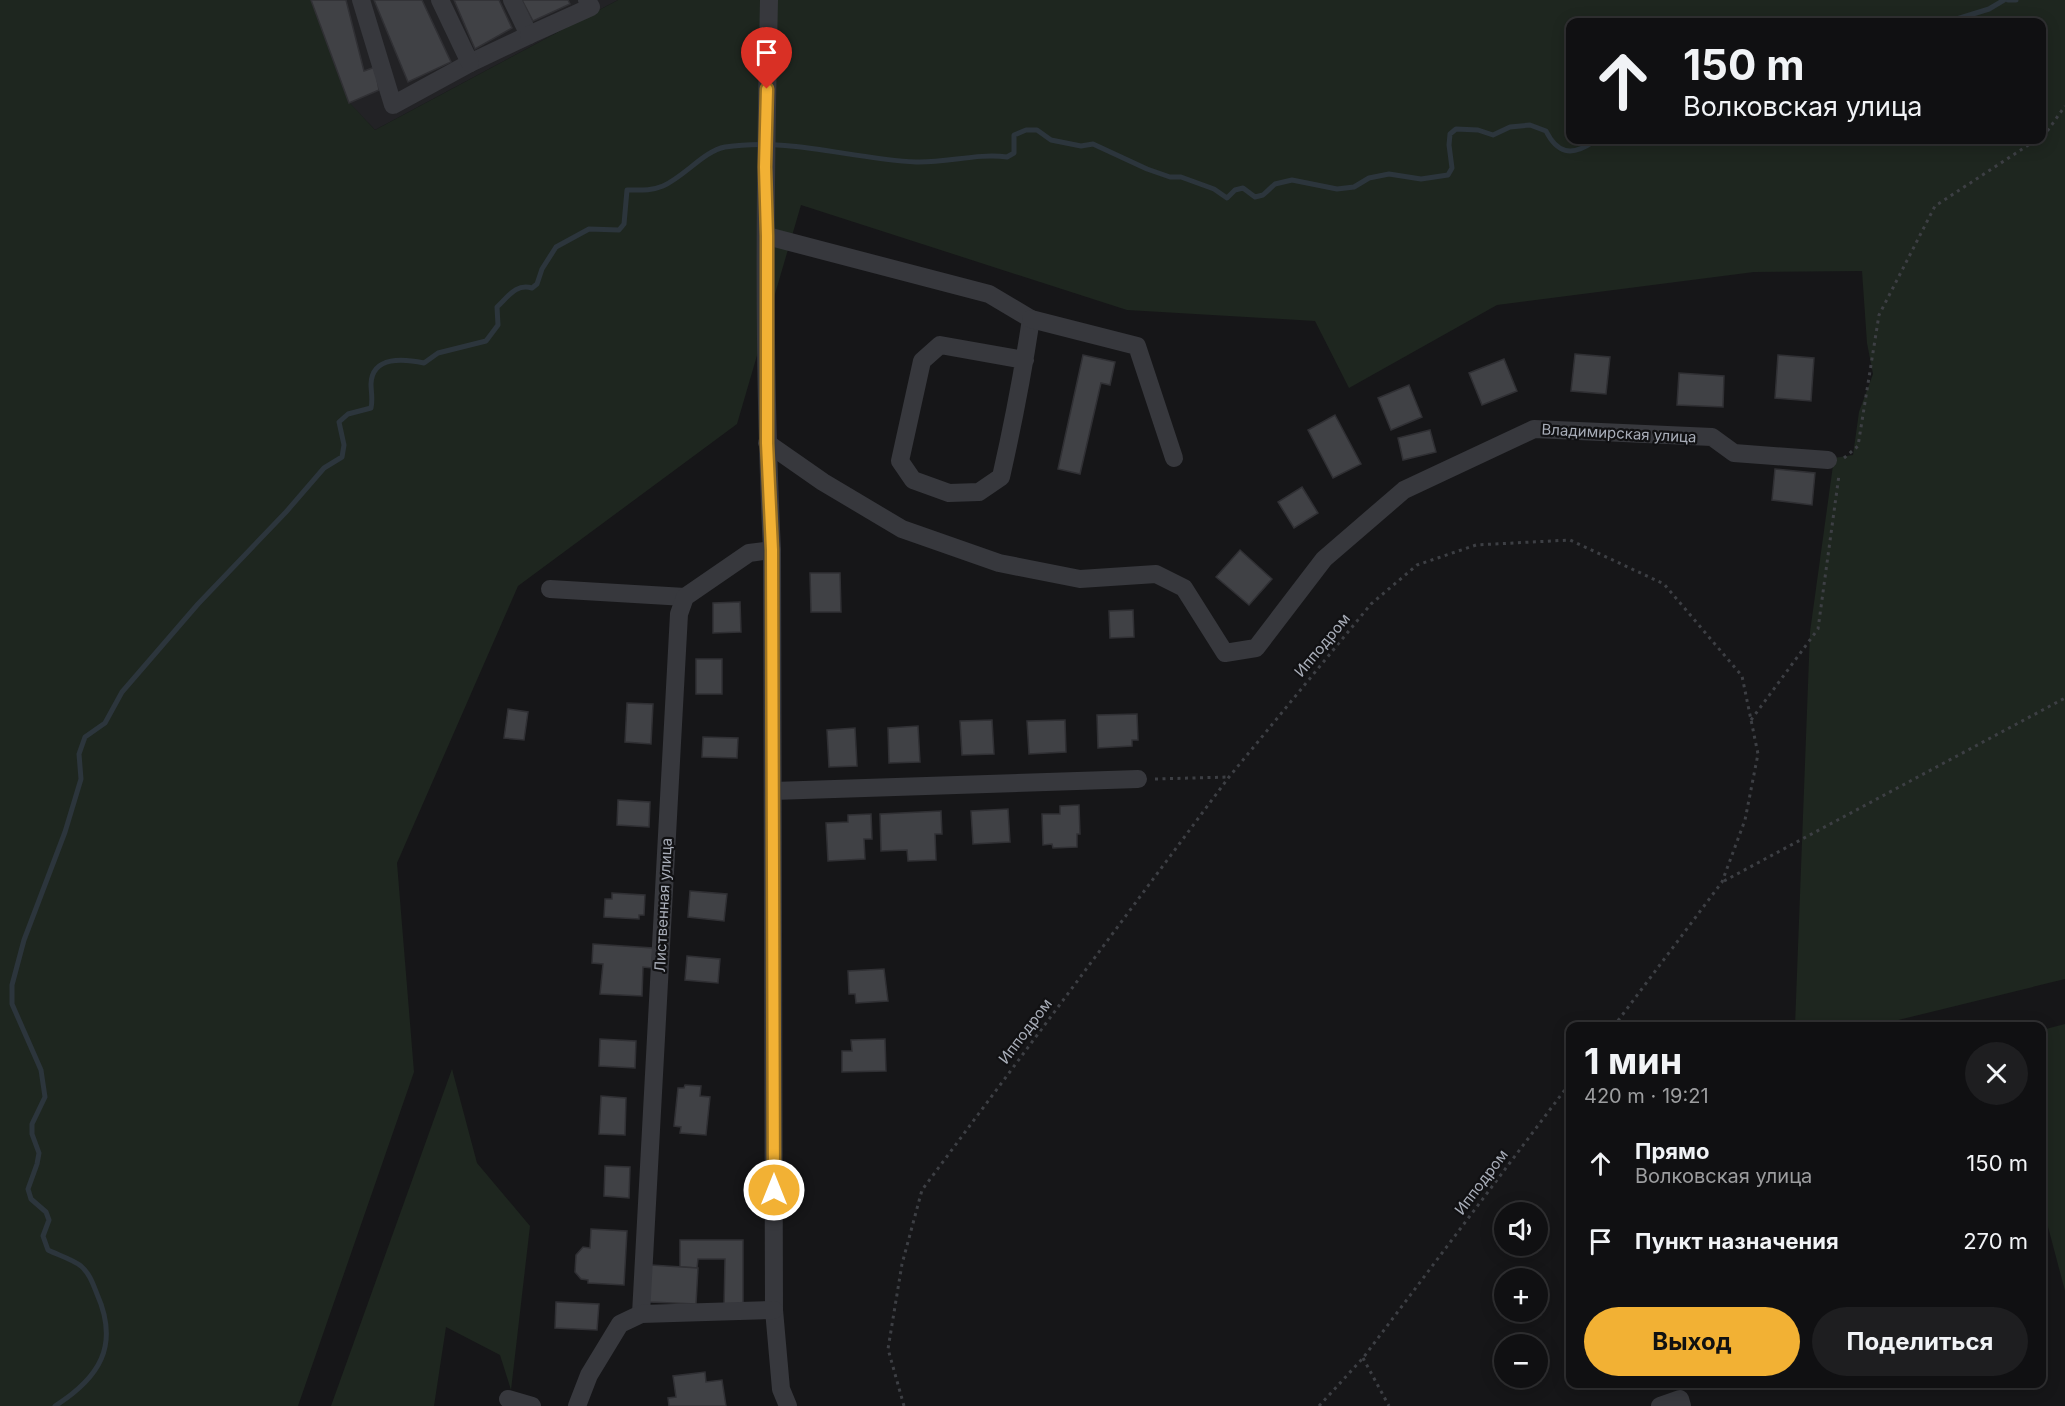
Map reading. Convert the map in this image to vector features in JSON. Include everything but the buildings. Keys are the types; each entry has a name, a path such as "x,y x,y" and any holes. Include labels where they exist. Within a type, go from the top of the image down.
{"street":[{"path":"361,0 393,105 470,63 594,2"},
{"path":"440,0 470,63"},
{"path":"512,0 529,35"},
{"path":"769,0 765,157 767,443 772,550 774,1310 781,1389 788,1406"},
{"path":"767,236 989,294 1032,319 1137,346 1174,458"},
{"path":"1025,360 940,345 922,361 900,462 913,480 950,493 979,492 1001,477 1025,360 1032,319"},
{"name":"Владимирская улица","path":"767,443 823,482 902,528 999,563 1080,579 1156,574 1184,588 1225,652 1256,648 1324,559 1404,490 1534,429 1712,437 1734,453 1834,460"},
{"path":"550,590 686,597 749,553 772,550"},
{"name":"Лиственная улица","path":"641,1314 678,614 686,597"},
{"path":"773,791 1138,779"},
{"path":"577,1406 589,1375 620,1324 641,1314 774,1310"},
{"path":"508,1400 532,1406"},
{"path":"1660,1406 1680,1400 1682,1406"}],"path":[{"path":"2046,133 2065,106"},
{"path":"1751,720 1818,629 1834,460 1858,446 1879,315 1935,206 2030,144"},
{"name":"Ипподром","path":"904,1406 888,1349 902,1264 922,1190 1229,777 1371,604 1417,565 1476,545 1570,540 1664,584 1742,676 1758,754 1745,820 1722,882 1617,1022"},
{"path":"1722,882 2065,698"},
{"path":"1138,779 1229,777"},
{"name":"Ипподром","path":"1319,1406 1363,1358 1566,1088"},
{"path":"1363,1358 1389,1406"}],"shaded area":[{"path":"0,0 311,0 349,102 375,130 618,0 2065,0 2065,979 1890,1022 1795,1022 1810,632 1834,458 1853,455 1859,412 1873,374 1867,343 1862,271 1754,272 1497,305 1349,388 1315,321 1127,310 801,205 737,424 518,586 397,863 414,1072 298,1406 0,1406"},
{"path":"311,0 618,0 375,130 349,103"},
{"path":"2065,1024 2065,1291 2046,1219 2046,1029"},
{"path":"452,1069 477,1163 530,1226 511,1390 500,1355 446,1327 434,1406 331,1406"}],"waterway":[{"path":"1960,18 1989,9 2004,0"},
{"path":"2008,0 2016,0"},
{"path":"55,1406 83,1384 94,1372 101,1359 106,1330 104,1313 87,1272 69,1259 48,1250 43,1236 49,1220 46,1212 31,1199 28,1189 39,1153 32,1134 32,1124 45,1097 41,1070 12,1004 12,985 24,940 65,832 81,779 79,754 85,737 105,723 122,692 198,604 286,512 324,468 342,457 344,445 339,422 348,414 371,408 371,384 377,368 399,360 424,363 438,353 486,341 498,325 497,307 517,289 532,288 537,284 542,269 556,247 589,229 619,230 624,224 627,190 663,186 709,154 725,147 773,145 892,160 928,162 984,156 1007,157 1014,153 1014,135 1026,130 1037,130 1051,140 1081,146 1093,144 1147,169 1170,177 1181,177 1214,189 1227,198 1235,190 1243,188 1255,197 1263,195 1275,184 1292,180 1337,189 1354,187 1369,178 1389,174 1421,179 1448,175 1452,168 1450,134 1456,129 1478,130 1493,135 1510,127 1530,125 1546,131 1555,144 1565,150 1578,150 1590,144"}],"route":[{"path":"767,89 765,167 767,443 772,550 774,1190"}]}
